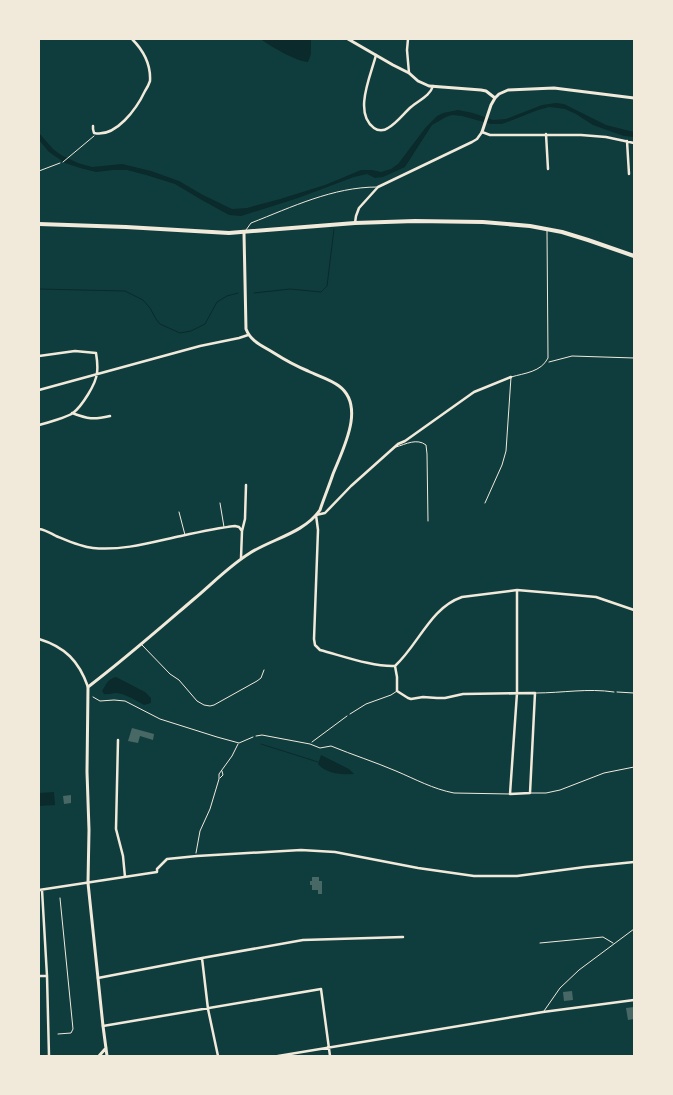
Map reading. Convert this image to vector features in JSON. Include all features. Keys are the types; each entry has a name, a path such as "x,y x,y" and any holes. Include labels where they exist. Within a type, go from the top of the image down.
{"main road":[{"path":"39,224 117,226 230,234 355,222 483,222 547,229 588,240 634,256"}],"street":[{"path":"93,126 95,134 118,127 132,113 150,82 146,57 132,39"},
{"path":"348,39 429,86 481,90 486,91 495,98"},
{"path":"408,39 409,74"},
{"path":"376,55 363,106 366,118 374,128 381,130 388,128 431,91 433,86"},
{"path":"355,222 360,208 378,187 477,139 482,132 488,112 495,98 504,91 512,89 554,88 634,98"},
{"path":"482,132 490,135 580,134 634,143"},
{"path":"546,134 548,169"},
{"path":"627,142 629,174"},
{"path":"88,687 142,645 231,567 250,553 306,524 316,515 320,510 346,444 352,411 350,400 344,390 337,384 288,362 248,335 246,329 244,233"},
{"path":"39,390 200,346 248,335"},
{"path":"39,356 75,351 96,353 97,374 92,388 72,414"},
{"path":"316,515 325,513 351,486 398,444 474,392 511,377"},
{"path":"39,425 72,414 96,420 110,416"},
{"path":"241,560 246,485"},
{"path":"316,515 318,530 314,639 315,645 320,650 357,660 395,666 444,607 462,597 517,590 596,597 634,610"},
{"path":"39,529 92,548 144,544 224,527 235,526 239,527 242,531"},
{"path":"395,666 397,677 396,691 408,698 445,698 463,694 517,693 535,693 530,793 510,794 517,693 517,590"},
{"path":"39,639 58,646 67,653 80,669 88,687 88,883 107,1056"},
{"path":"118,740 116,829 125,878"},
{"path":"49,1056 51,1034 40,890 60,889 157,872 157,869 167,859 284,850 334,852 418,868 495,877 634,862"},
{"path":"98,978 303,940 403,937"},
{"path":"202,958 208,1009 218,1056"},
{"path":"39,976 47,976"},
{"path":"103,1026 321,990 330,1056"},
{"path":"278,1056 543,1012 634,1000"},
{"path":"99,1056 106,1047"}],"lane":[{"path":"39,171 60,163"},
{"path":"244,233 251,223 325,195 366,187 378,187"},
{"path":"485,503 502,465 506,451 511,377 539,369 546,363 548,358 547,229"},
{"path":"396,447 418,442 426,445 428,520"},
{"path":"220,503 224,527"},
{"path":"179,512 185,535"},
{"path":"142,645 170,674 179,680 197,701 204,705 214,705 257,681 261,678 264,670"},
{"path":"535,693 594,690 614,692"},
{"path":"350,714 366,704 391,695 396,691"},
{"path":"256,736 262,735 310,744 320,748 331,746 395,770 432,788 445,792 510,794"},
{"path":"530,793 546,793 560,790 604,772 634,768"},
{"path":"58,1034 70,1033 73,1029 60,898"},
{"path":"543,1012 560,988 579,970 634,929"},
{"path":"540,943 603,937 614,944"}],"path":[{"path":"60,163 92,139 95,134"},
{"path":"546,363 572,356 634,358"},
{"path":"614,692 634,693"},
{"path":"89,696 100,701 125,701 160,719 217,738 239,743 256,736"},
{"path":"310,744 350,714"},
{"path":"196,856 200,831 210,810 219,774 239,743"},
{"path":"219,778 223,776 222,770"}],"water":[{"path":"261,39 311,39 311,54 308,62 284,53"},
{"path":"564,104 606,125 634,132 634,137 624,136 593,125 576,114 558,108 549,107 538,110 502,124 491,124 452,115 432,125 405,167 383,177 375,178 367,174 354,177 298,198 241,216 229,215 175,184 146,175 127,170 96,172 65,163 49,152 39,140 39,133 53,149 78,163 92,167 122,164 151,171 179,181 232,209 247,208 325,185 361,170 381,172 391,169 398,164 426,127 443,113 458,110 493,120 506,119 542,105"},
{"path":"116,677 145,692 151,698 151,703 144,705 120,694 104,694 102,691 111,679"},
{"path":"321,755 349,769 354,774 340,774 325,770 318,764"},
{"path":"54,792 55,805 39,806 39,793"}],"building":[{"path":"132,728 154,734 153,740 140,736 138,743 128,741"},
{"path":"71,795 71,803 64,804 63,796"},
{"path":"312,877 319,877 319,881 322,881 322,894 318,894 318,890 312,890 310,881 312,881"},
{"path":"572,991 573,1000 564,1001 563,992"},
{"path":"634,1007 634,1019 628,1020 626,1008"}],"waterway":[{"path":"254,293 290,289 321,292 327,286 334,229"},
{"path":"39,289 125,291 143,300 160,324 180,333 191,331 205,324 217,302 227,296 238,293"},
{"path":"261,744 318,762"}]}
